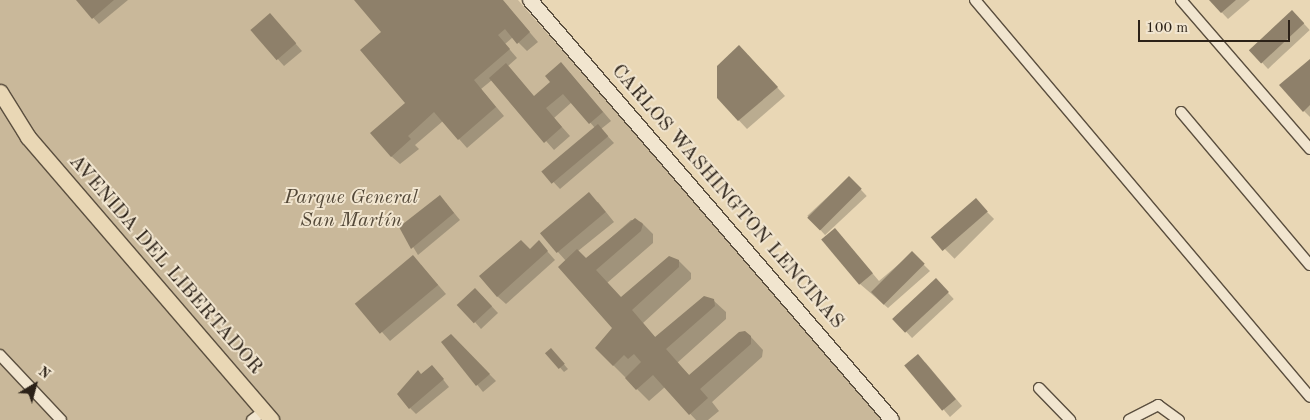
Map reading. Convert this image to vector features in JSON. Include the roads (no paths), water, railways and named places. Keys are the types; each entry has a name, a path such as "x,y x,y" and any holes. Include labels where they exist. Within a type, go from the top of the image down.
{"main road":[{"name":"CARLOS WASHINGTON LENCINAS","path":"530,0 892,420"},
{"name":"AVENIDA DEL LIBERTADOR","path":"0,92 28,137 262,417"},
{"name":"AVENIDA DEL LIBERTADOR","path":"0,115 28,137"}],"street":[{"path":"975,0 1310,397"},
{"path":"1181,0 1310,149"},
{"path":"1181,112 1310,265"},
{"path":"0,356 61,420"},
{"path":"1038,388 1070,420"},
{"path":"1129,420 1158,404 1179,420"}],"park label":[{"name":"Parque General San Martín","path":"351,210"}]}
